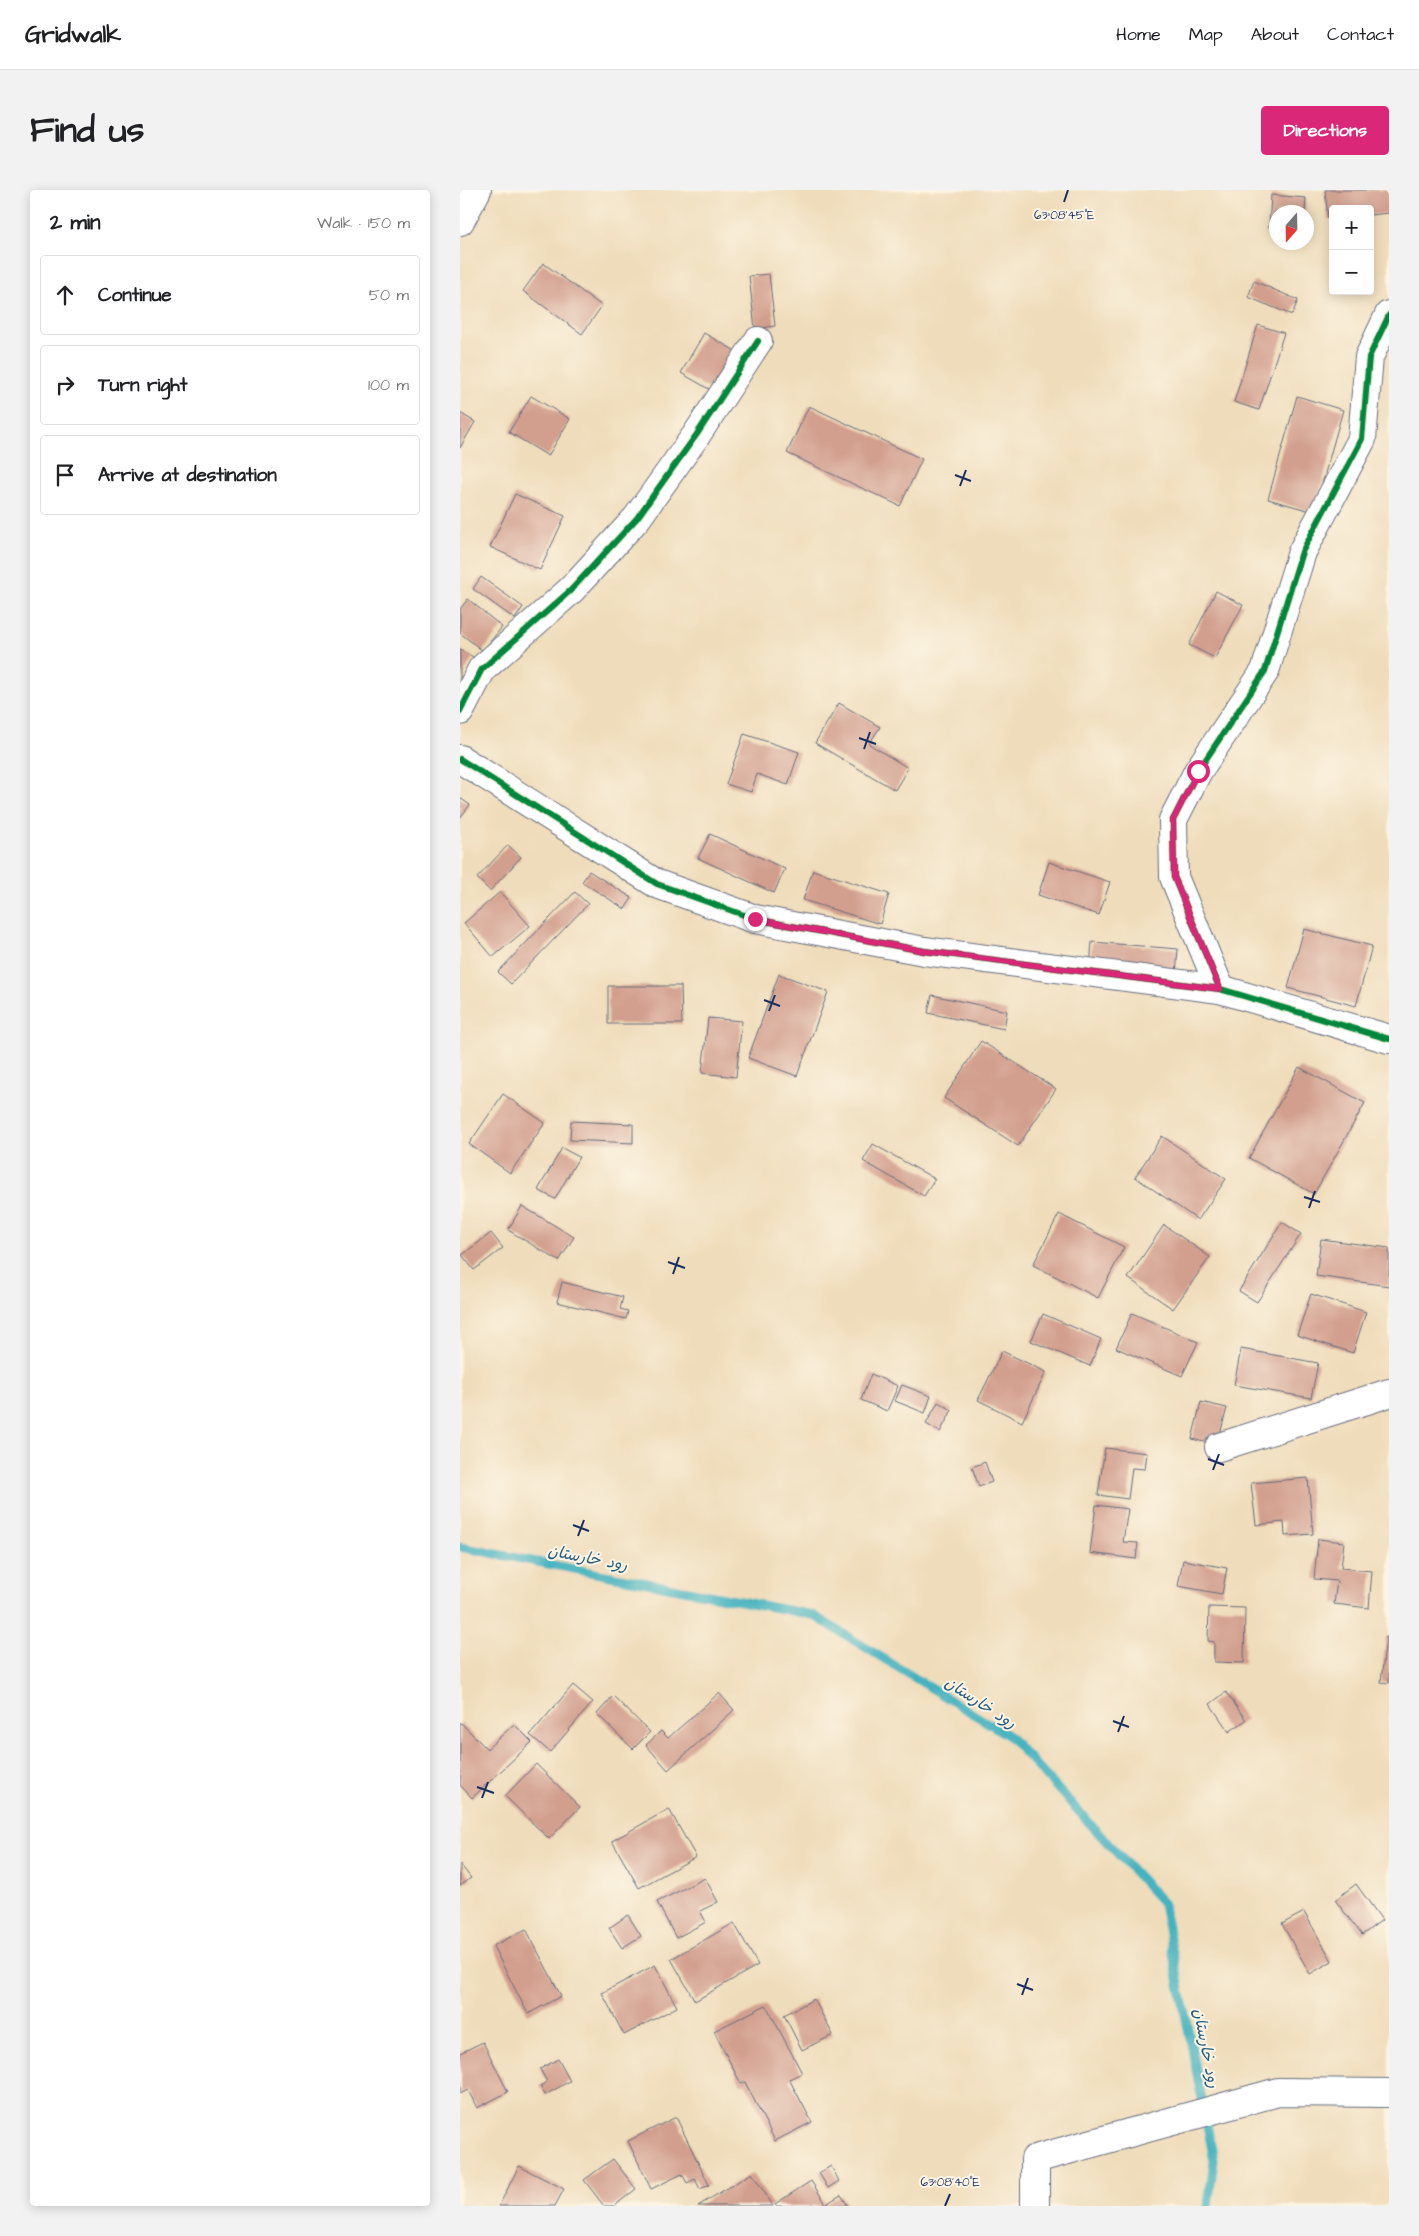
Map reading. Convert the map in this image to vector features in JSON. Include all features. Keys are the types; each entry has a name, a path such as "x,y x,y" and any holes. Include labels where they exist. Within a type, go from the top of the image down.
{"street":[{"path":"460,221 477,190"},
{"path":"1220,989 1174,877 1173,820 1198,771 1265,672 1302,552 1362,439 1369,357 1389,315"},
{"path":"460,711 482,668 571,590 637,518 697,434 758,341"},
{"path":"460,759 657,884 755,919 924,951 1220,989 1389,1039"},
{"path":"1219,1447 1389,1393"},
{"path":"1035,2206 1035,2159 1278,2092 1389,2093"}],"building":[{"path":"1325,190 1389,190 1389,213 1374,215 1374,205 1329,205 1328,219"},
{"path":"1271,195 1306,198 1306,205 1270,205"},
{"path":"543,263 602,306 582,334 523,291"},
{"path":"769,274 775,326 755,329 749,276"},
{"path":"1254,281 1298,300 1292,315 1248,297"},
{"path":"1258,325 1284,333 1259,410 1234,402"},
{"path":"704,333 739,353 716,393 681,373"},
{"path":"531,396 570,419 548,456 509,432"},
{"path":"1297,396 1343,410 1314,512 1268,499"},
{"path":"809,406 922,459 900,506 787,453"},
{"path":"460,413 475,422 460,448"},
{"path":"515,494 565,516 540,570 490,547"},
{"path":"481,577 523,607 515,619 473,589"},
{"path":"1216,591 1243,605 1215,658 1189,645"},
{"path":"468,599 502,627 483,651 460,633 460,609"},
{"path":"460,650 473,657 460,680"},
{"path":"839,703 880,727 869,744 908,768 895,790 815,743"},
{"path":"744,734 799,752 788,785 757,774 751,792 726,784"},
{"path":"460,798 470,805 460,818"},
{"path":"710,834 785,869 774,893 698,858"},
{"path":"508,845 521,857 490,891 477,878"},
{"path":"1049,862 1110,882 1099,915 1038,895"},
{"path":"813,870 889,894 880,924 803,900"},
{"path":"589,871 632,898 625,909 582,882"},
{"path":"500,892 530,926 493,957 464,923"},
{"path":"575,892 588,904 511,984 498,972"},
{"path":"1304,929 1372,946 1356,1006 1288,988"},
{"path":"1092,942 1178,949 1176,974 1090,967"},
{"path":"779,974 828,992 797,1076 748,1058"},
{"path":"608,986 681,986 682,1024 608,1024"},
{"path":"932,995 1007,1011 1004,1029 928,1013"},
{"path":"708,1018 742,1021 736,1077 702,1073"},
{"path":"981,1041 1056,1089 1018,1146 944,1098"},
{"path":"1299,1067 1365,1103 1314,1194 1249,1158"},
{"path":"503,1094 545,1123 510,1173 469,1144"},
{"path":"571,1121 633,1124 633,1143 570,1140"},
{"path":"1162,1136 1226,1179 1198,1220 1135,1177"},
{"path":"873,1144 935,1179 924,1196 863,1161"},
{"path":"562,1148 579,1157 555,1199 538,1190"},
{"path":"522,1206 574,1237 559,1261 508,1230"},
{"path":"1059,1214 1124,1247 1098,1298 1033,1265"},
{"path":"1282,1222 1301,1234 1257,1302 1239,1291"},
{"path":"1164,1225 1210,1257 1173,1309 1128,1278"},
{"path":"491,1233 503,1248 474,1270 462,1255"},
{"path":"1321,1239 1389,1248 1389,1286 1316,1276"},
{"path":"562,1282 623,1297 620,1309 628,1311 626,1319 557,1302"},
{"path":"1311,1294 1366,1312 1353,1353 1297,1335"},
{"path":"1132,1313 1198,1342 1182,1376 1116,1348"},
{"path":"1043,1314 1101,1339 1090,1366 1031,1341"},
{"path":"1241,1349 1318,1363 1311,1398 1234,1385"},
{"path":"1002,1351 1046,1372 1022,1422 978,1400"},
{"path":"871,1374 898,1386 887,1411 861,1400"},
{"path":"902,1385 931,1396 925,1413 895,1401"},
{"path":"938,1402 952,1410 940,1432 926,1424"},
{"path":"1201,1402 1227,1408 1217,1445 1192,1439"},
{"path":"1105,1448 1147,1453 1145,1469 1132,1468 1128,1499 1098,1495"},
{"path":"985,1462 992,1482 979,1487 972,1467"},
{"path":"1308,1478 1313,1534 1285,1536 1284,1522 1256,1525 1251,1483"},
{"path":"1096,1505 1128,1509 1123,1542 1138,1543 1136,1559 1090,1553"},
{"path":"1318,1539 1344,1542 1341,1568 1372,1571 1369,1608 1334,1604 1337,1581 1314,1579"},
{"path":"1183,1560 1227,1568 1222,1594 1178,1586"},
{"path":"1209,1607 1245,1608 1244,1663 1214,1662 1214,1642 1208,1641"},
{"path":"1386,1637 1389,1637 1389,1683 1381,1682"},
{"path":"573,1685 593,1702 550,1752 530,1735"},
{"path":"1226,1692 1246,1720 1229,1732 1210,1704"},
{"path":"719,1693 734,1710 668,1770 646,1745 661,1731 668,1738"},
{"path":"613,1696 650,1732 633,1749 597,1714"},
{"path":"460,1722 487,1749 514,1724 532,1742 472,1798 460,1785"},
{"path":"536,1764 580,1807 549,1839 505,1796"},
{"path":"669,1809 696,1857 639,1888 612,1841"},
{"path":"460,1864 471,1878 460,1886"},
{"path":"705,1878 718,1902 700,1911 706,1922 676,1938 657,1902"},
{"path":"1356,1884 1382,1920 1362,1935 1335,1900"},
{"path":"1304,1912 1332,1961 1310,1974 1282,1924"},
{"path":"628,1915 641,1936 622,1948 609,1928"},
{"path":"734,1923 758,1965 695,2001 671,1959"},
{"path":"526,1929 561,1996 528,2014 493,1946"},
{"path":"655,1965 677,2007 624,2035 602,1993"},
{"path":"814,1999 833,2035 802,2050 784,2015"},
{"path":"766,2005 802,2073 789,2079 812,2122 775,2141 745,2082 741,2084 714,2031"},
{"path":"483,2042 508,2092 477,2108 468,2090 460,2094 460,2053"},
{"path":"558,2059 570,2081 545,2095 540,2086 547,2082 540,2069"},
{"path":"676,2117 709,2185 700,2189 695,2179 687,2183 682,2174 651,2189 628,2141"},
{"path":"613,2159 636,2189 614,2206 604,2206 584,2180"},
{"path":"519,2166 564,2189 555,2206 499,2206"},
{"path":"831,2166 839,2181 828,2188 819,2173"},
{"path":"752,2173 773,2206 698,2206"},
{"path":"811,2181 826,2204 841,2195 848,2206 776,2206 775,2204"}],"waterway":[{"name":"رود خارستان","path":"460,1547 813,1615 1009,1736 1163,1903 1214,2160 1208,2206"}],"cycle path":[{"path":"1220,989 1174,877 1173,820 1198,771 1265,671 1302,552 1362,439 1369,357 1389,315"},
{"path":"460,711 482,669 571,590 637,518 697,434 758,341"},
{"path":"460,759 657,884 755,919 924,951 1220,989 1389,1039"}],"route":[{"path":"755,919 924,951 1220,989 1174,877 1173,820 1198,771"}]}
